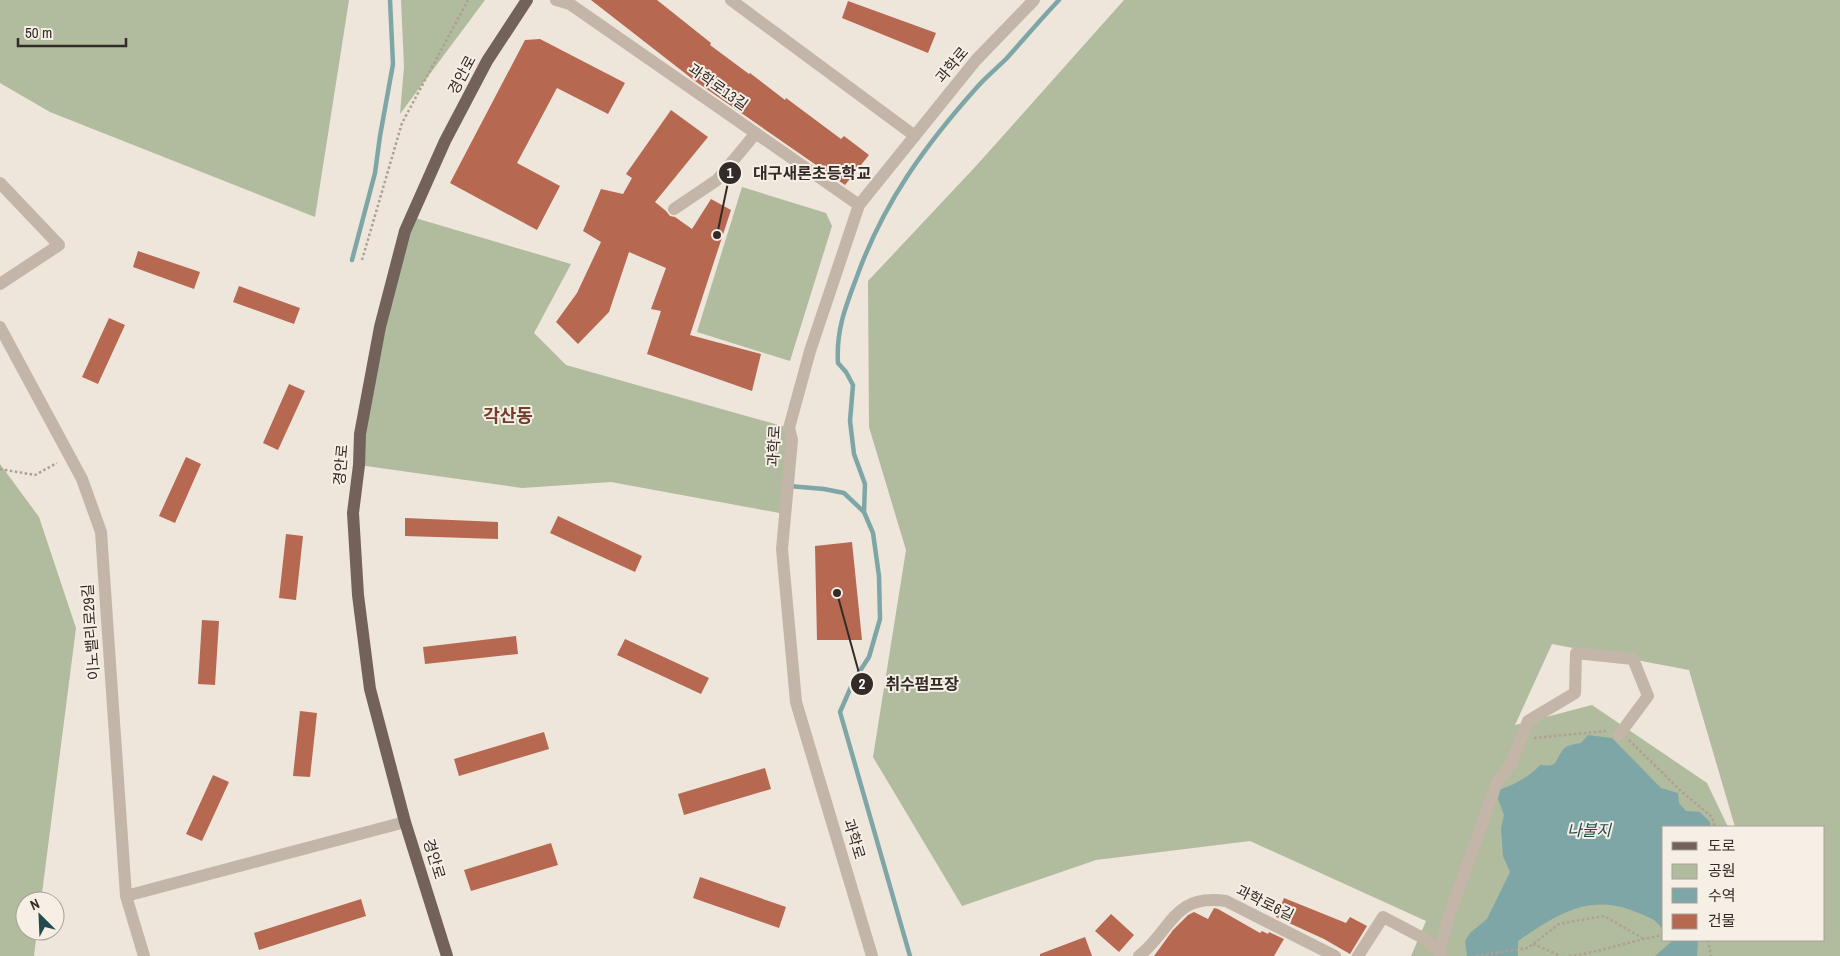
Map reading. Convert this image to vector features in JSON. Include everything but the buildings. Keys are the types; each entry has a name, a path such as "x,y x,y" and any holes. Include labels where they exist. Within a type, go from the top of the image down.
{"main road":[{"name":"경안로","path":"447,956 405,822 370,689 358,595 353,513 359,465 360,434 380,327 405,231 445,141 483,69 527,0"}],"street":[{"name":"과학로13길","path":"556,0 570,4 859,205"},
{"path":"731,0 914,136"},
{"name":"과학로","path":"872,956 796,702 782,549 792,440 790,428 810,351 859,205 976,60 1034,0"},
{"path":"674,209 717,180 756,133"},
{"path":"0,182 59,246 0,284"},
{"name":"이노밸리로29길","path":"0,327 82,479 101,532 126,896 144,956"},
{"path":"1440,954 1450,913 1497,782 1511,764 1528,721 1575,693 1576,653 1633,659 1648,696 1619,735"},
{"path":"126,896 405,822"},
{"name":"과학로6길","path":"1139,956 1150,947 1170,920 1181,910 1198,901 1210,899 1226,902 1335,956"},
{"path":"1358,956 1383,917 1425,939 1440,954"}],"path":[{"path":"362,260 402,123 468,0"},
{"path":"0,469 35,475 70,456"},
{"path":"1530,739 1603,731 1627,738 1670,781 1712,817 1715,826"},
{"path":"1476,956 1528,948 1559,924 1604,916 1642,938"},
{"path":"1569,956 1594,953 1642,938 1662,935"},
{"path":"1708,941 1711,956"},
{"path":"1532,944 1561,956"}],"green space":[{"path":"0,0 349,0 315,217 50,112 0,83"},
{"path":"401,0 485,0 400,114 404,67"},
{"path":"1124,0 1840,0 1840,956 1411,956 1426,921 1250,841 1096,860 962,906 873,757 906,550 869,427 868,281 976,166","holes":["1552,644 1689,670 1735,826 1825,826 1825,941 1662,941 1662,826 1728,826 1707,783 1592,705 1515,725"]},
{"path":"742,187 826,213 832,226 790,361 697,332"},
{"path":"412,217 571,264 534,333 566,365 789,428 785,514 611,482 522,488 359,465 360,434"},
{"path":"0,464 39,517 76,628 42,891 15,891 15,941 36,941 34,956 0,956"}],"water":[{"name":"나불지","path":"1588,735 1612,738 1661,788 1678,793 1679,803 1686,811 1700,812 1710,822 1710,826 1662,826 1662,928 1649,917 1619,906 1603,904 1588,906 1560,915 1518,941 1518,956 1467,956 1465,941 1470,933 1487,919 1510,872 1503,856 1501,828 1504,815 1498,799 1499,790 1531,774 1540,765 1553,765 1566,747 1581,743"},
{"path":"1698,941 1697,956 1655,956 1671,942"}],"waterway":[{"path":"352,260 375,173 393,64 390,0"},
{"path":"910,956 840,712 854,680 869,657 880,619 879,576 873,533 864,512 865,484 854,454 850,421 853,385 846,372 838,363 838,340 848,300 867,251 879,225 907,176 959,107 1006,59 1059,0"},
{"path":"789,486 844,493 864,512"}],"place":[{"name":"대구새론초등학교","path":"717,235"},
{"name":"취수펌프장","path":"837,593"}],"district":[{"name":"각산동","path":"508,416"}]}
